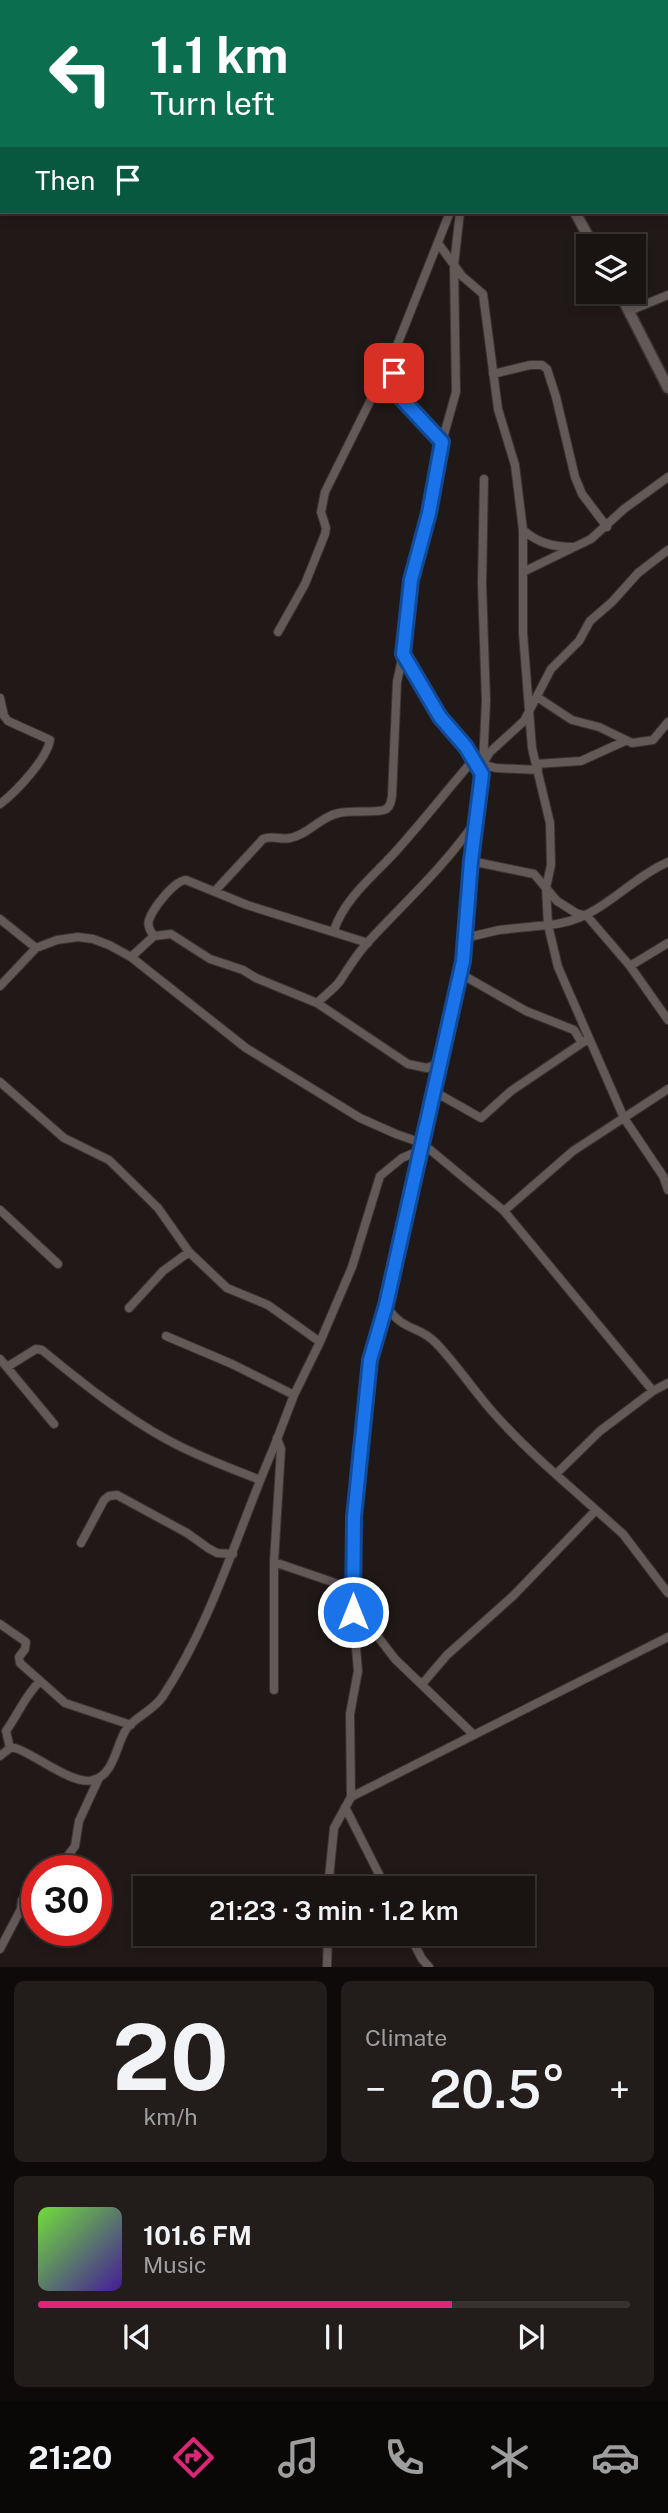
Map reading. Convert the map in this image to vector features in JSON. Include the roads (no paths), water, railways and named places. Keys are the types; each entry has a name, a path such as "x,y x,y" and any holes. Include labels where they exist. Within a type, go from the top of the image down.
{"street":[{"path":"278,632 305,584 325,534 321,512 325,492 394,353 449,214"},
{"path":"215,891 262,839 270,836 288,839 332,814 354,810 384,810 389,806 392,796 397,682 403,654 411,580 456,392 454,265 460,214"},
{"path":"576,214 587,234"},
{"path":"438,243 454,265 483,294 498,409 515,465 523,530 523,633 529,714 532,748 551,823 551,864 546,888 548,925 558,967 585,1041 624,1118 663,1176 668,1190"},
{"path":"629,311 668,295"},
{"path":"625,304 668,388"},
{"path":"394,353 396,390 442,442"},
{"path":"493,374 530,365 542,365 547,369 575,477 582,494 607,527"},
{"path":"523,572 576,547 607,527 624,509 668,477"},
{"path":"329,1876 332,1834 351,1797 350,1714 358,1671 353,1604 354,1517 370,1360 386,1305 461,974 486,701 482,584 484,479"},
{"path":"523,530 540,542 576,547"},
{"path":"334,930 344,907 352,897 490,752 519,727 529,714 551,669 579,641 590,621 612,602 638,573 668,550"},
{"path":"403,654 440,717 479,765 496,768 537,767 581,761 625,741"},
{"path":"537,697 572,720 599,727 632,743 653,740 668,722"},
{"path":"0,698 4,716 8,721 50,740 44,755 16,790 0,803"},
{"path":"317,1003 339,981 368,943 457,848 477,819"},
{"path":"471,861 530,872 538,877 557,901 576,913 587,916 629,966 668,1020"},
{"path":"464,938 499,930 568,924 587,916 652,869 668,862"},
{"path":"154,936 149,929 149,919 174,884 180,880 190,880 247,905 334,930 368,943"},
{"path":"0,919 36,948"},
{"path":"131,957 154,936 165,933 177,936 210,959 243,970 317,1003 408,1064 427,1068 439,1063"},
{"path":"0,986 36,948 57,940 78,937 109,945 131,957 246,1048 360,1118 421,1146 504,1211 653,1391"},
{"path":"629,966 668,943"},
{"path":"461,974 526,1011 574,1030 585,1041"},
{"path":"435,1093 481,1118 511,1091 585,1041"},
{"path":"0,1082 64,1138 109,1160 158,1208 189,1252 227,1288 268,1305 320,1342"},
{"path":"504,1211 573,1151 668,1089"},
{"path":"69,1855 75,1846 79,1821 99,1778 113,1760 125,1730 160,1700 216,1594 294,1395 352,1267 380,1176 421,1146"},
{"path":"0,1210 58,1265"},
{"path":"129,1308 163,1271 189,1252"},
{"path":"386,1305 392,1315 407,1327 434,1340 491,1410 556,1474 623,1534 668,1593"},
{"path":"166,1336 232,1364 294,1395"},
{"path":"7,1367 36,1349 42,1350 164,1438 260,1480"},
{"path":"0,1359 54,1424"},
{"path":"556,1474 600,1431 653,1391 668,1383"},
{"path":"274,1689 274,1562 281,1449 277,1438"},
{"path":"81,1543 104,1500 117,1495 187,1533 217,1553 233,1554"},
{"path":"423,1683 447,1656 513,1596 596,1510"},
{"path":"274,1562 353,1589"},
{"path":"353,1604 395,1659 423,1683 474,1735"},
{"path":"0,1624 26,1642 19,1660 65,1703 131,1725"},
{"path":"351,1797 668,1637"},
{"path":"10,1748 6,1731 27,1693 40,1681"},
{"path":"0,1756 10,1748 23,1750 48,1767 89,1782 99,1778"},
{"path":"345,1807 380,1876"},
{"path":"0,1949 21,1909"},
{"path":"327,1967 328,1946"},
{"path":"415,1946 429,1967"}]}
